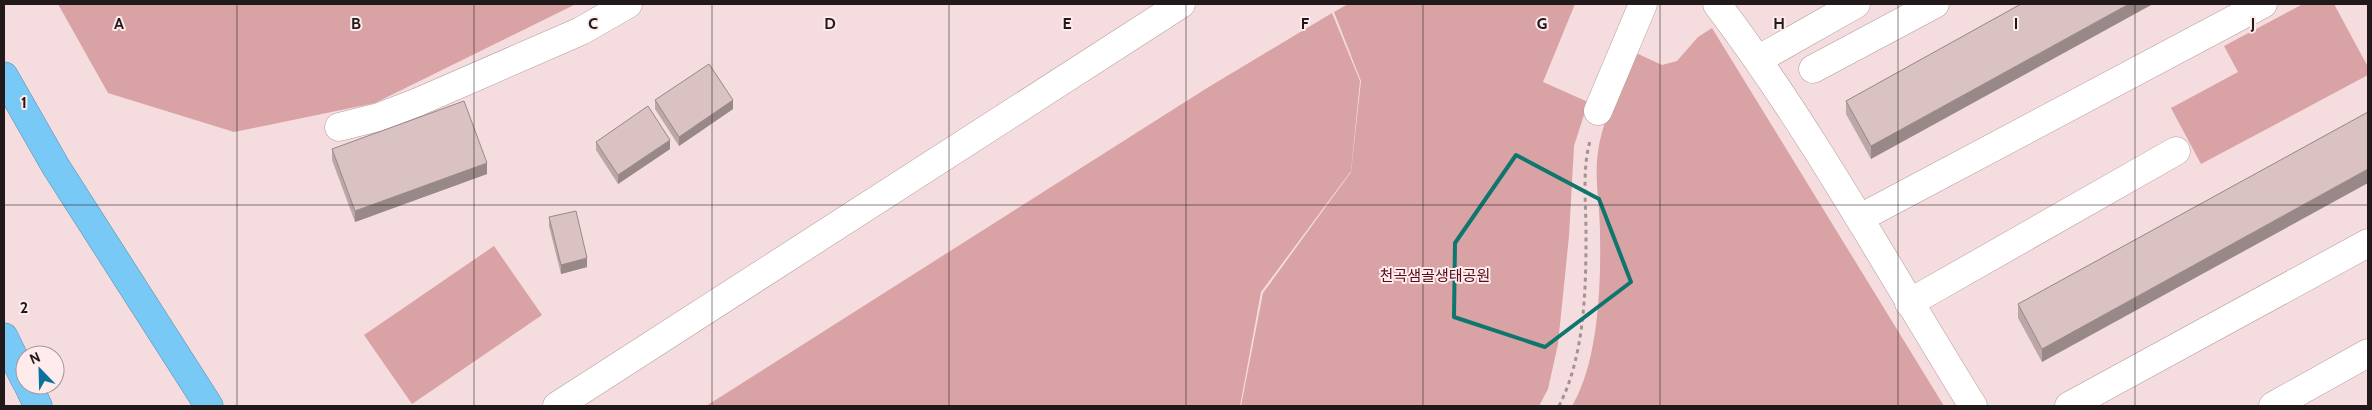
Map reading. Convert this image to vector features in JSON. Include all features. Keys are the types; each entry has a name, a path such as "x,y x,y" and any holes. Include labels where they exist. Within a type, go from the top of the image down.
{"highway":[{"path":"4,76 56,167 209,406"},
{"path":"4,336 15,359"}],"street":[{"path":"339,127 379,117 418,102 581,31 628,4"},
{"path":"557,406 1182,4"},
{"path":"1598,112 1643,4"},
{"path":"1718,4 1759,59 1860,218 1909,304 1973,406"},
{"path":"1759,59 1856,4"},
{"path":"1813,69 1936,4"},
{"path":"1860,218 2263,4"},
{"path":"1909,304 2176,151"},
{"path":"2069,406 2368,243"},
{"path":"2273,406 2368,353"}],"path":[{"path":"1559,406 1565,394 1580,334 1585,288 1587,151 1598,112"}],"highlighted area":[{"path":"1516,155 1599,199 1631,282 1545,347 1454,317 1455,243"}],"green space":[{"path":"58,4 576,4 375,103 234,132 108,93"},
{"name":"천곡샘골생태공원","path":"1348,4 1575,4 1543,82 1588,102 1574,146 1569,236 1558,344 1548,389 1539,406 1241,406 1263,293 1351,172 1361,81 1334,12"},
{"path":"2303,4 2334,4 2368,67 2368,75 2201,164 2171,108 2238,72 2224,46"},
{"path":"1332,13 1360,81 1351,171 1261,292 1240,406 706,406 1207,88"},
{"path":"1712,28 1944,406 1572,406 1588,367 1599,298 1600,222 1597,162 1600,139 1608,113 1634,52 1662,65 1677,61 1698,37"},
{"path":"494,246 542,315 412,404 364,335"}],"building":[{"path":"2021,4 2129,4 1871,146 1846,101"},
{"path":"709,64 733,100 679,137 655,100"},
{"path":"464,101 487,163 355,211 332,149"},
{"path":"648,106 670,140 618,175 596,142"},
{"path":"2368,112 2368,169 2042,349 2018,304"},
{"path":"576,211 587,258 561,265 549,217"}]}
